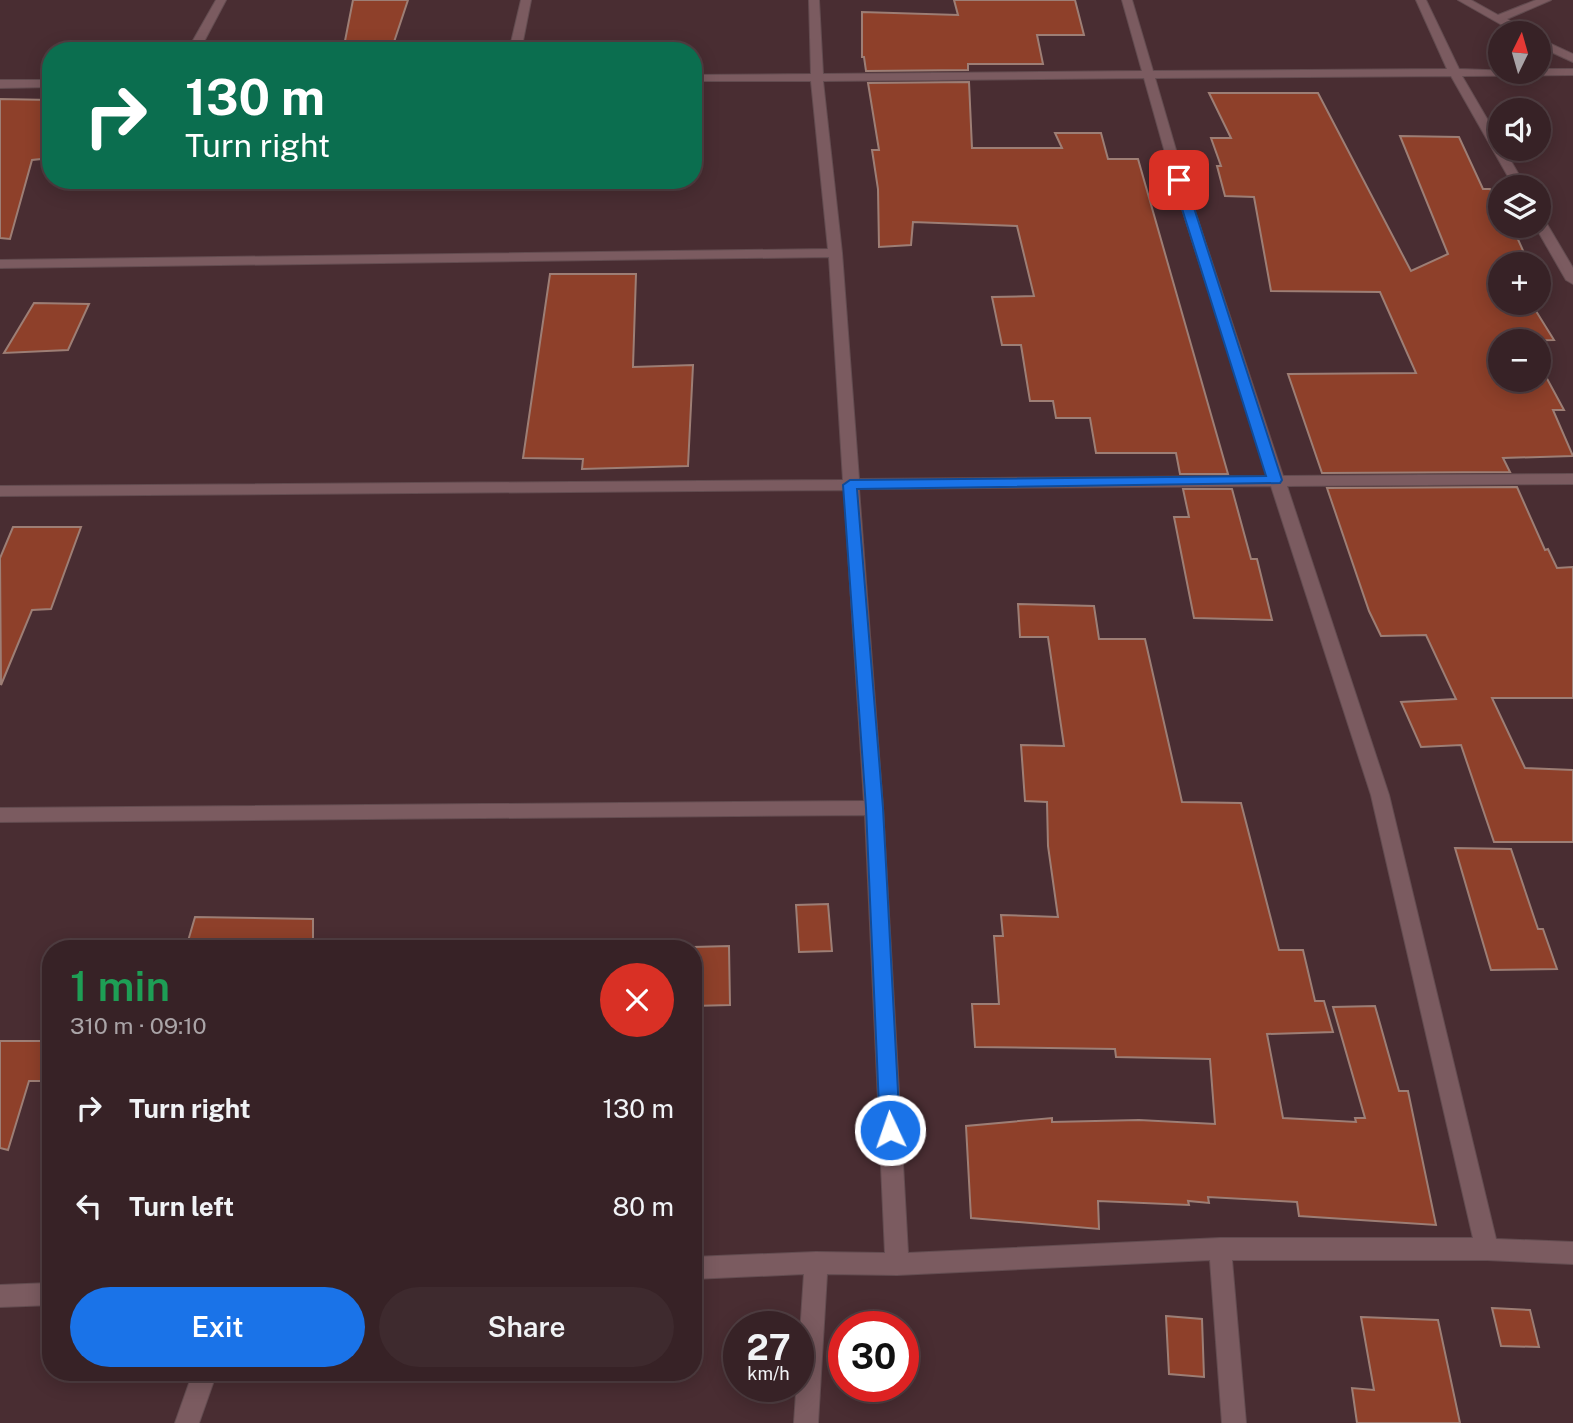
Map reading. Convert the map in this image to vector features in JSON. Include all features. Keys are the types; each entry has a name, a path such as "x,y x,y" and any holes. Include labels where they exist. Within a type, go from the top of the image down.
{"street":[{"path":"198,42 221,0"},
{"path":"517,42 526,0"},
{"path":"814,0 817,78 835,253 874,808 897,1264"},
{"path":"1127,0 1183,194 1380,795 1486,1249"},
{"path":"1420,0 1455,74 1513,175"},
{"path":"1463,0 1501,21"},
{"path":"1497,19 1546,0"},
{"path":"1551,48 1573,59"},
{"path":"702,78 1573,72"},
{"path":"0,83 42,83"},
{"path":"1549,238 1573,280"},
{"path":"0,264 835,253"},
{"path":"0,491 1573,479"},
{"path":"0,815 874,808"},
{"path":"1220,1249 1234,1423"},
{"path":"702,1268 816,1263 897,1264 1220,1249 1486,1249 1573,1253"},
{"path":"806,1423 816,1263"},
{"path":"0,1296 42,1294"},
{"path":"187,1423 202,1381"}],"building":[{"path":"353,0 408,0 394,42 345,42"},
{"path":"954,0 1075,0 1084,35 1037,35 1043,64 968,64 968,70 866,71 862,57 862,12 958,15"},
{"path":"969,82 972,148 1062,148 1055,133 1101,133 1108,159 1138,159 1228,474 1180,474 1176,453 1096,453 1090,418 1056,418 1053,401 1030,401 1021,345 1002,345 992,297 1034,296 1017,226 913,222 911,245 879,247 878,189 872,150 879,150 868,83"},
{"path":"1209,93 1318,93 1411,271 1448,254 1400,136 1459,137 1483,189 1488,189 1488,238 1517,238 1524,252 1488,252 1488,315 1538,315 1547,329 1488,329 1488,392 1551,392 1551,386 1564,410 1553,410 1573,456 1503,458 1510,472 1322,473 1288,374 1416,373 1380,292 1271,291 1254,197 1225,196 1217,166 1221,166 1211,138 1231,138"},
{"path":"0,99 42,100 42,159 32,160 10,239 0,238"},
{"path":"550,274 636,274 633,367 693,365 688,466 582,469 583,459 523,458"},
{"path":"34,303 89,304 68,350 4,353"},
{"path":"1517,487 1545,550 1548,549 1557,568 1573,567 1573,698 1492,698 1525,768 1573,770 1573,842 1494,842 1461,745 1421,747 1401,702 1456,699 1426,635 1381,636 1369,611 1327,488"},
{"path":"1183,489 1232,489 1251,559 1257,559 1272,620 1194,618 1174,517 1189,517"},
{"path":"13,527 81,527 51,609 32,610 1,685 0,558"},
{"path":"1018,604 1094,606 1099,639 1145,639 1182,802 1241,803 1279,950 1303,950 1315,1001 1324,1001 1333,1032 1267,1034 1283,1118 1356,1122 1355,1118 1365,1118 1333,1007 1375,1006 1399,1091 1408,1091 1436,1225 1299,1216 1297,1202 1208,1197 1209,1203 1188,1201 1189,1205 1098,1201 1099,1229 971,1218 966,1126 1052,1118 1052,1122 1139,1120 1215,1124 1210,1059 1116,1057 1115,1049 975,1047 972,1004 999,1004 994,936 1003,936 1001,915 1058,917 1048,846 1047,802 1025,801 1021,745 1064,746 1048,637 1020,637"},
{"path":"1455,848 1511,849 1538,929 1543,929 1557,969 1491,970"},
{"path":"828,904 832,951 799,952 796,905"},
{"path":"195,917 313,919 313,940 188,940"},
{"path":"729,946 730,1005 702,1006 702,947"},
{"path":"0,1041 42,1041 42,1081 29,1081 8,1150 0,1148"},
{"path":"1492,1308 1530,1310 1539,1347 1501,1346"},
{"path":"1166,1316 1202,1319 1204,1377 1169,1374"},
{"path":"1361,1317 1438,1320 1460,1423 1357,1423 1352,1388 1374,1390"}],"route":[{"path":"890,1130 874,808 850,485 1275,480 1179,180"}]}
